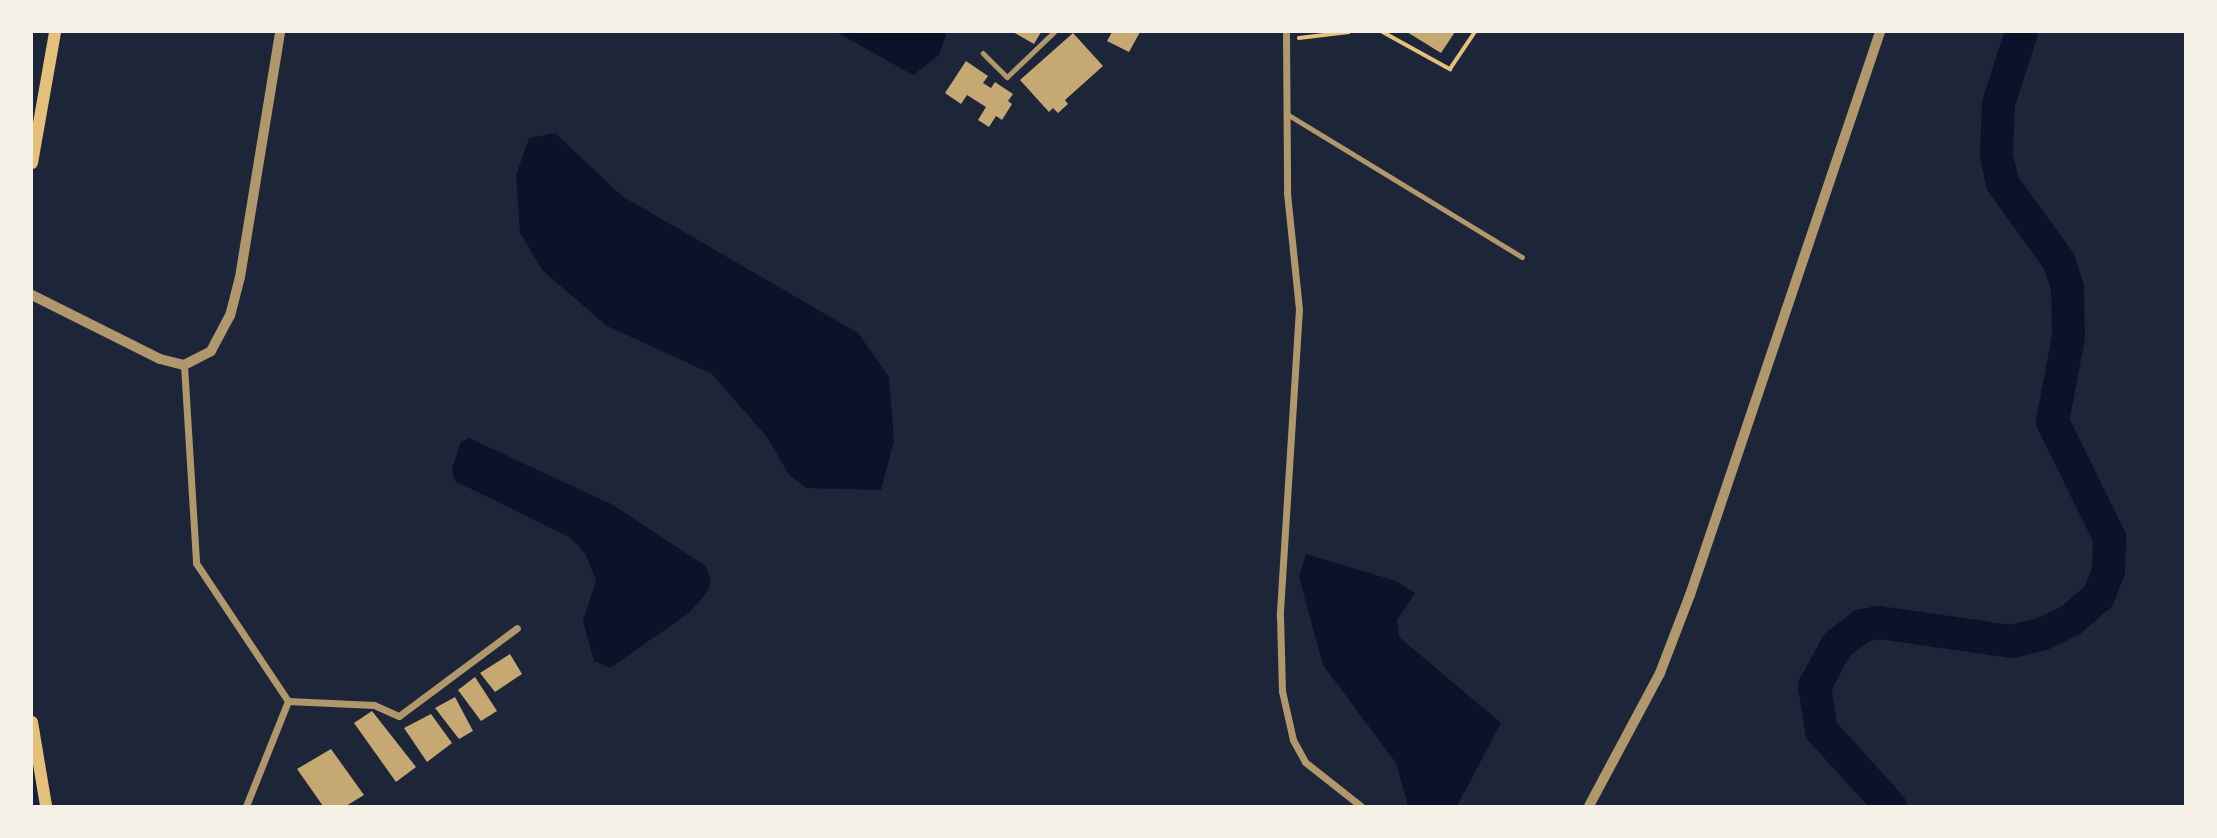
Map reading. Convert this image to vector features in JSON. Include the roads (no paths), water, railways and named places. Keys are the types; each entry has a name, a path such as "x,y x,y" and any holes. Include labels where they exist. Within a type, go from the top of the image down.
{"main road":[{"path":"32,163 55,32"},
{"path":"32,722 46,807"}],"street":[{"path":"32,295 139,351 184,365 211,351 230,316 280,32"},
{"path":"1589,807 1660,673 1690,595 1881,32"},
{"path":"1286,36 1287,193 1299,309 1280,615 1282,691 1293,740 1306,762 1361,807"},
{"path":"184,365 196,562 288,701"},
{"path":"288,701 374,705 399,716 517,628"},
{"path":"246,807 288,701"}],"lane":[{"path":"983,53 1007,76 1054,32"},
{"path":"1286,114 1522,257"}],"waterway":[{"path":"1890,806 1821,730 1814,686 1836,645 1862,625 1879,622 2011,641 2043,633 2070,620 2098,596 2108,570 2109,537 2052,421 2068,336 2067,287 2058,260 2002,183 1996,155 1998,103 2021,32"}]}
